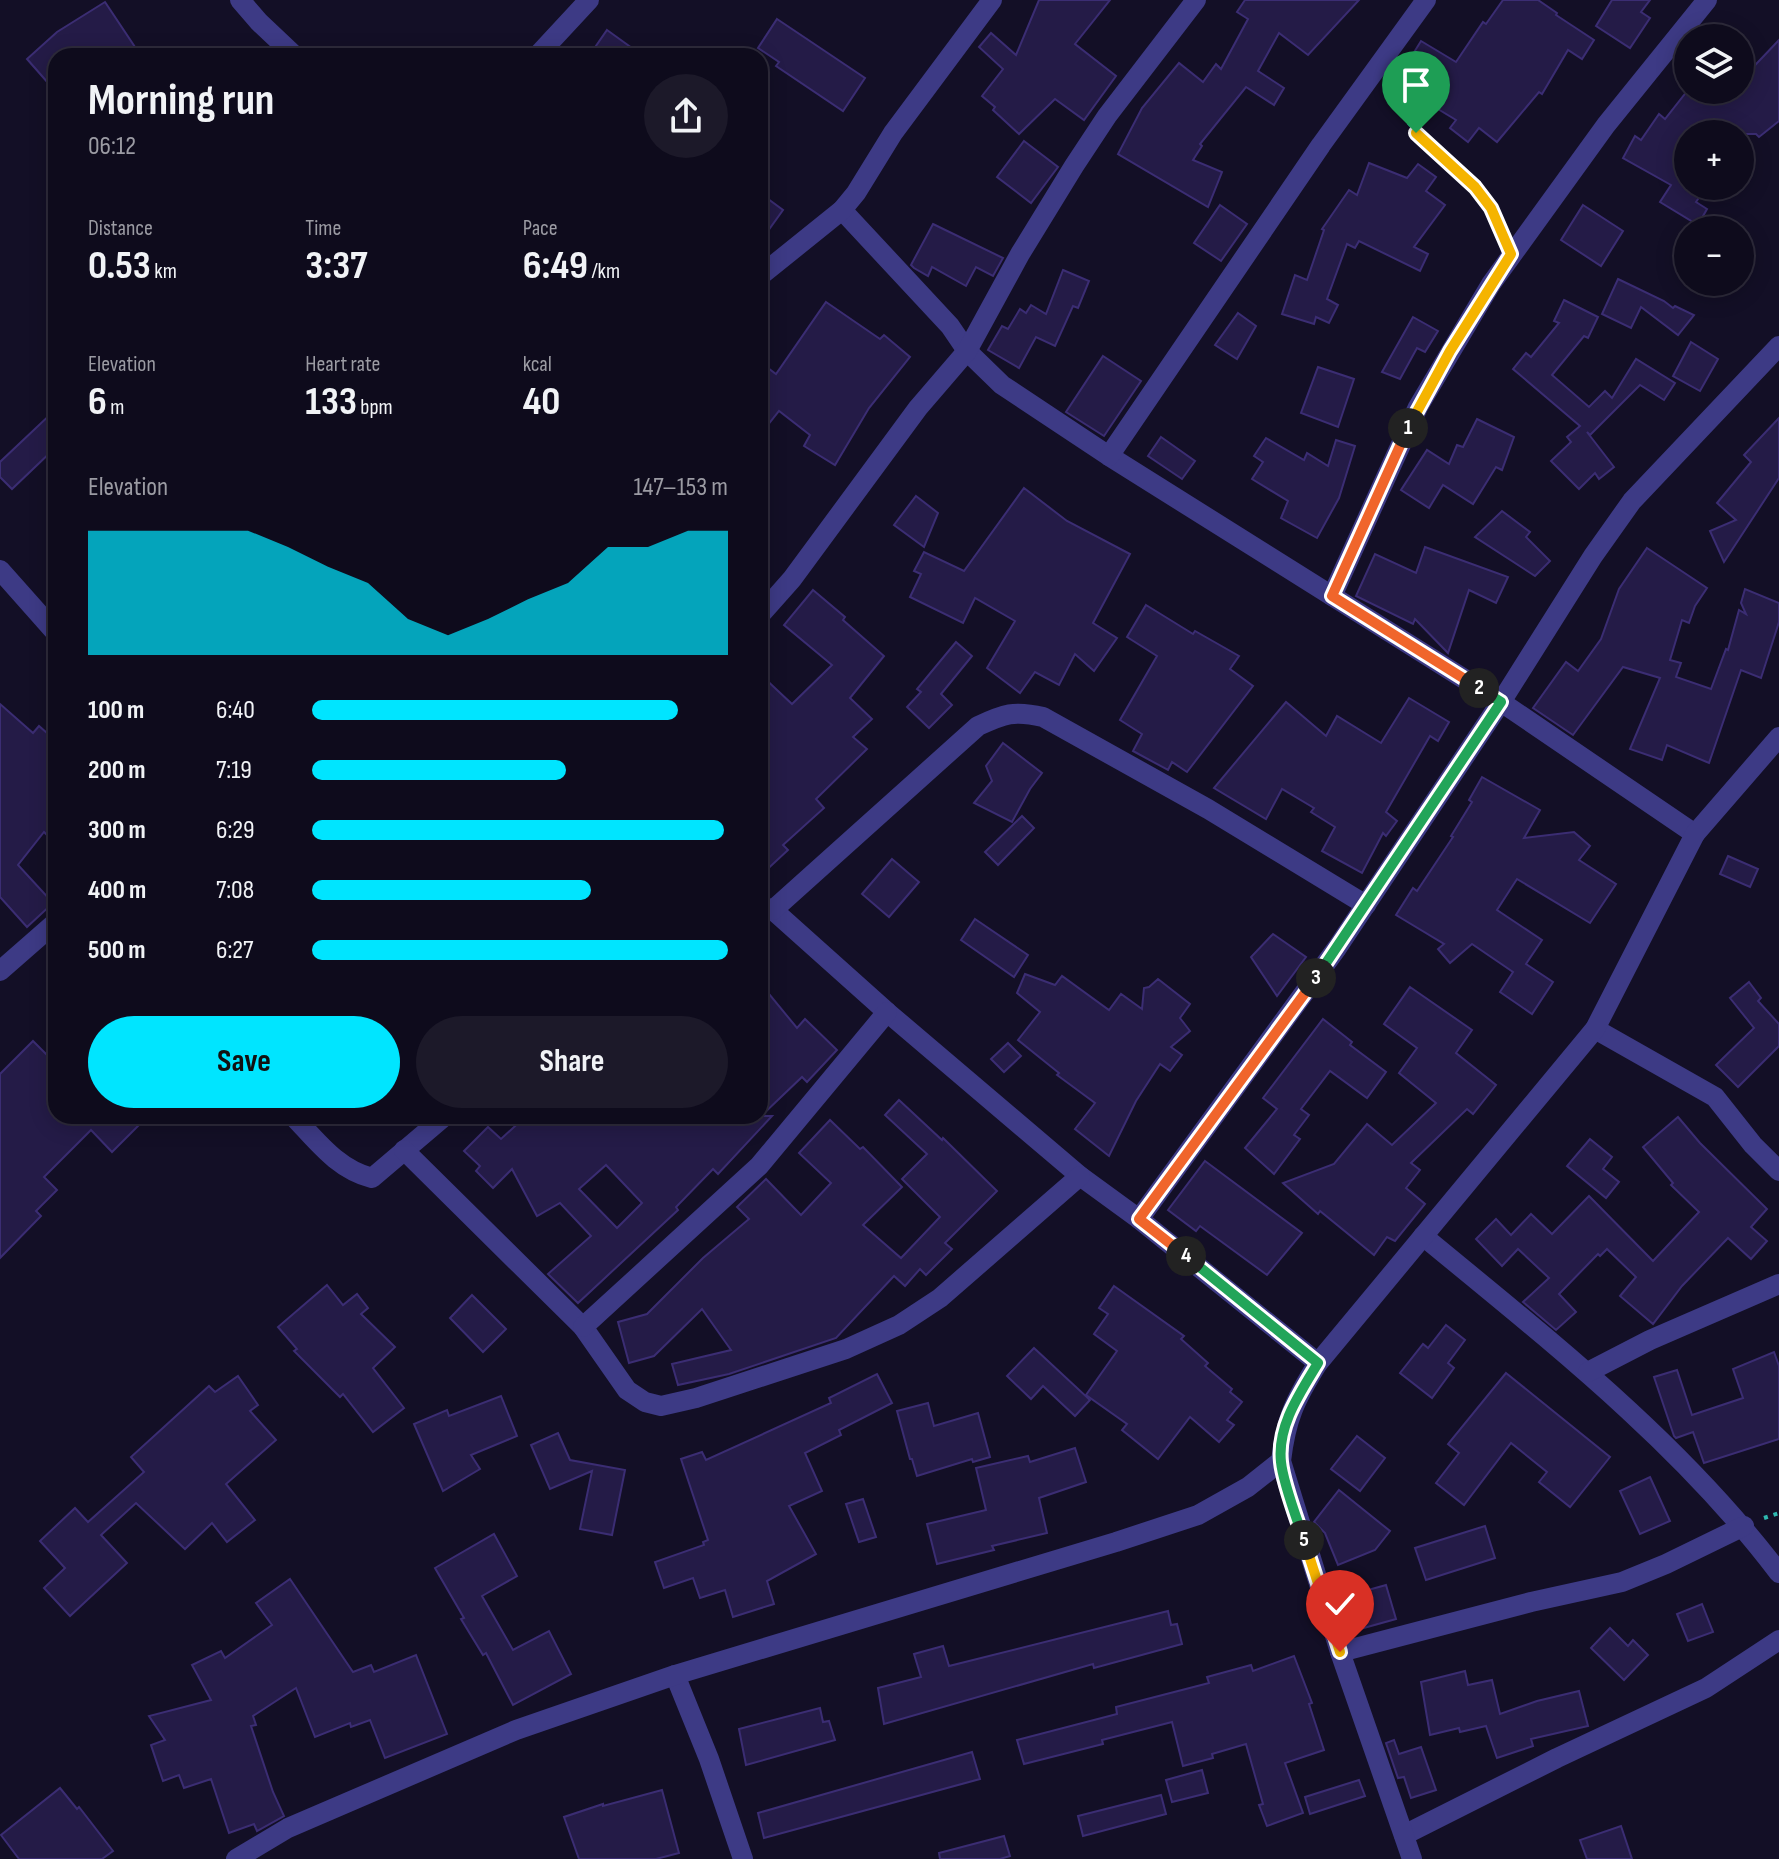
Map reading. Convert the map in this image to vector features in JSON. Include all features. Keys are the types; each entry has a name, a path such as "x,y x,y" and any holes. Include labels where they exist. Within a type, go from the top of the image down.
{"street":[{"path":"240,0 287,48"},
{"path":"544,48 589,0"},
{"path":"768,270 842,210 893,133 992,0"},
{"path":"768,606 792,579 918,408 967,351 1020,254 1074,166 1107,116 1196,0"},
{"path":"1109,456 1377,66 1426,0"},
{"path":"1332,596 1418,407 1511,254 1606,125 1707,0"},
{"path":"842,210 950,326 967,351 1002,385 1109,456 1501,702 1695,834"},
{"path":"1139,1219 1337,948 1632,501 1779,346"},
{"path":"0,570 48,624"},
{"path":"768,905 978,726 998,716 1019,711 1043,717 1366,905"},
{"path":"1412,1859 1340,1652 1281,1461 1284,1432 1292,1406 1318,1363 1595,1029 1695,834 1779,737"},
{"path":"768,909 1080,1176 1139,1219 1318,1363"},
{"path":"0,971 48,929"},
{"path":"583,1327 759,1166 887,1012"},
{"path":"1595,1029 1715,1097 1753,1145 1779,1171"},
{"path":"301,1124 340,1164 372,1178 435,1124"},
{"path":"404,1150 583,1327 627,1390 645,1402 661,1406 696,1398 846,1349 899,1325 940,1298 1080,1176"},
{"path":"1423,1236 1588,1372 1744,1526 1779,1573"},
{"path":"1588,1372 1650,1340 1779,1284"},
{"path":"236,1859 288,1828 516,1730 675,1675 1198,1515 1248,1487 1281,1461"},
{"path":"1340,1652 1531,1602 1622,1582 1744,1526"},
{"path":"1404,1835 1706,1688 1779,1640"},
{"path":"675,1675 709,1759 743,1859"}],"path":[{"path":"1377,66 1401,114 1416,133 1475,187 1491,208 1511,254"}],"building":[{"path":"1039,0 1110,0 1075,44 1116,76 1084,120 1055,99 1019,134 982,96 1003,69 979,47 991,33 1016,55"},
{"path":"1245,0 1359,0 1308,55 1279,33 1258,71 1284,88 1274,105 1246,87 1200,144 1202,146 1193,160 1222,172 1208,207 1118,154 1142,108 1179,63 1203,82 1216,64 1221,69 1248,19 1237,12"},
{"path":"1503,0 1538,0 1594,40 1582,59 1568,50 1542,94 1539,92 1497,142 1479,128 1468,142 1450,128 1456,120 1395,83 1421,41 1456,62 1483,22 1486,24"},
{"path":"1612,0 1650,0 1641,12 1650,18 1630,48 1596,26"},
{"path":"105,2 136,48 48,48 48,83 27,59 57,32"},
{"path":"777,19 865,78 843,111 776,66 779,62 768,55 768,48 758,48"},
{"path":"607,30 632,48 595,48"},
{"path":"1779,40 1779,121 1759,137 1754,134 1754,120 1674,120 1674,200 1697,200 1707,209 1703,216 1683,216 1660,202 1671,185 1623,158 1635,136 1641,140 1659,114 1665,119 1677,104 1754,104 1754,66"},
{"path":"1024,141 1058,167 1031,203 997,177"},
{"path":"1369,163 1407,178 1418,164 1436,177 1426,191 1445,205 1414,247 1428,254 1420,271 1359,241 1355,248 1347,244 1327,299 1338,305 1329,323 1316,317 1314,324 1282,314 1295,275 1307,280 1322,229 1349,190 1357,195"},
{"path":"768,199 783,210 768,231"},
{"path":"1220,205 1247,224 1221,261 1194,243"},
{"path":"1583,205 1623,231 1601,266 1561,240"},
{"path":"933,224 1003,258 993,276 976,267 966,286 932,267 928,276 914,268 911,265"},
{"path":"1063,270 1089,281 1078,308 1073,306 1055,346 1036,337 1019,368 988,350 1002,326 1008,329 1020,309 1026,313 1031,305 1046,314"},
{"path":"1618,279 1673,308 1675,306 1694,315 1678,335 1641,307 1631,328 1602,314"},
{"path":"1564,300 1598,317 1588,338 1584,336 1552,375 1589,407 1605,391 1612,398 1636,359 1675,383 1664,400 1640,385 1590,435 1587,432 1614,467 1599,479 1595,473 1579,489 1551,461 1571,442 1567,437 1580,426 1513,369 1526,353 1531,357 1559,323 1554,321"},
{"path":"826,302 880,339 884,335 910,357 869,408 835,465 804,446 810,435 779,411 768,425 768,368 776,374"},
{"path":"1238,313 1256,326 1237,359 1215,345"},
{"path":"1413,317 1438,331 1425,352 1417,348 1400,379 1382,372"},
{"path":"1691,342 1718,359 1700,391 1673,376"},
{"path":"1103,356 1141,381 1104,436 1066,412"},
{"path":"1318,367 1354,379 1338,427 1301,413"},
{"path":"48,417 48,455 12,489 0,477 0,462"},
{"path":"1779,418 1779,478 1724,562 1710,531 1736,520 1717,503 1751,462 1744,455"},
{"path":"1477,419 1514,437 1502,470 1496,467 1473,504 1443,485 1429,508 1401,490 1427,450 1449,464 1457,445 1463,447"},
{"path":"1161,437 1195,461 1182,479 1148,456"},
{"path":"1266,438 1304,460 1307,453 1328,466 1336,440 1355,446 1339,498 1317,538 1281,518 1288,501 1252,479 1263,462 1254,456"},
{"path":"1024,488 1067,521 1130,554 1093,623 1117,638 1094,671 1075,654 1059,685 1035,672 1020,693 987,668 1015,621 975,598 963,623 910,597 921,574 914,571 924,552 964,571"},
{"path":"916,496 938,513 924,547 894,525"},
{"path":"1502,511 1530,532 1526,537 1550,561 1535,576 1475,537"},
{"path":"1425,547 1508,577 1496,603 1469,590 1448,653 1415,619 1413,624 1356,596 1375,554 1416,573"},
{"path":"1647,548 1707,588 1695,606 1689,623 1682,620 1670,660 1681,663 1676,677 1711,689 1728,650 1739,610 1746,614 1741,603 1745,589 1779,603 1779,622 1761,678 1741,670 1709,763 1667,745 1662,760 1630,749 1660,678 1623,667 1573,735 1533,708 1566,662 1578,671 1601,639 1619,589"},
{"path":"813,590 884,656 850,698 872,719 853,737 867,749 816,799 824,808 783,845 788,850 768,869 768,682 792,704 832,665 784,625"},
{"path":"1146,605 1193,634 1195,631 1239,656 1230,669 1253,686 1187,772 1172,762 1168,770 1133,751 1142,734 1120,720 1157,656 1127,637"},
{"path":"956,642 972,656 941,694 952,705 929,728 907,707 921,692 917,689"},
{"path":"1409,698 1449,722 1438,741 1430,736 1386,812 1397,821 1386,836 1383,833 1362,873 1322,851 1335,827 1311,812 1314,808 1282,789 1266,819 1214,788 1286,702 1326,736 1337,716 1381,743"},
{"path":"0,704 33,733 39,726 48,734 48,836 44,832 18,865 48,898 48,908 27,927 0,897"},
{"path":"1003,743 1042,773 1012,822 974,803 992,781 986,766"},
{"path":"1482,777 1540,810 1524,838 1574,832 1590,846 1579,860 1616,884 1590,923 1517,879 1497,910 1542,940 1526,964 1553,982 1532,1014 1500,992 1513,972 1472,944 1450,963 1438,949 1444,944 1396,915 1413,888 1417,891 1453,837"},
{"path":"1022,816 1034,828 998,865 985,852"},
{"path":"1728,856 1758,869 1750,887 1720,874"},
{"path":"892,859 919,882 889,917 862,894"},
{"path":"975,919 1028,955 1014,977 961,940"},
{"path":"1273,934 1306,957 1277,996 1251,957"},
{"path":"1025,974 1055,985 1062,976 1109,1010 1121,994 1142,1009 1144,988 1158,979 1190,1004 1180,1018 1190,1031 1171,1047 1182,1055 1170,1071 1160,1064 1136,1101 1109,1156 1075,1129 1095,1103 1018,1040 1040,1012 1017,993"},
{"path":"1749,982 1761,998 1758,1001 1779,1024 1779,1046 1738,1087 1716,1065 1754,1028 1730,998"},
{"path":"1410,987 1472,1030 1456,1053 1496,1085 1473,1114 1467,1109 1411,1163 1420,1170 1406,1188 1425,1204 1395,1241 1387,1237 1374,1255 1320,1211 1318,1214 1283,1183 1334,1164 1367,1124 1392,1145 1436,1103 1399,1073 1417,1048 1384,1024"},
{"path":"768,993 797,1028 805,1019 837,1050 807,1082 802,1077 768,1109"},
{"path":"1323,1019 1352,1042 1350,1045 1386,1072 1367,1098 1330,1071 1301,1109 1309,1115 1294,1135 1300,1139 1274,1174 1245,1148 1277,1109 1263,1098"},
{"path":"33,1041 48,1056 48,1124 140,1124 112,1152 91,1130 44,1177 57,1190 36,1211 41,1216 0,1258 0,1074"},
{"path":"1008,1043 1021,1056 1004,1072 991,1059"},
{"path":"899,1100 997,1191 945,1243 952,1249 926,1275 920,1269 905,1286 894,1276 836,1338 729,1374 678,1385 672,1364 731,1350 702,1309 654,1356 629,1363 618,1322 647,1314 703,1258 749,1219 737,1207 766,1179 801,1215 831,1183 799,1153 830,1120 860,1149 863,1147 902,1187 863,1225 901,1258 940,1217 902,1179 927,1154 885,1115"},
{"path":"1678,1117 1767,1209 1751,1227 1767,1241 1751,1259 1728,1238 1682,1286 1653,1324 1620,1296 1636,1277 1607,1249 1600,1256 1598,1254 1559,1294 1576,1312 1556,1330 1523,1302 1549,1278 1518,1249 1502,1266 1476,1239 1496,1219 1511,1235 1531,1214 1552,1234 1589,1196 1653,1261 1699,1212 1671,1185 1673,1183 1643,1147"},
{"path":"517,1124 765,1124 718,1174 713,1169 676,1207 678,1210 578,1303 548,1274 591,1236 560,1203 537,1216 512,1169 493,1188 476,1171 480,1166 464,1151 488,1127 501,1139","holes":["606,1165 642,1203 617,1228 579,1189"]},
{"path":"1590,1139 1612,1157 1603,1169 1619,1182 1606,1198 1567,1166"},
{"path":"1205,1161 1302,1233 1267,1275 1200,1226 1196,1231 1168,1210"},
{"path":"327,1285 343,1305 357,1294 368,1308 361,1314 395,1347 373,1368 404,1408 373,1432 343,1394 340,1397 294,1351 297,1349 278,1327"},
{"path":"1114,1286 1184,1336 1181,1339 1208,1363 1205,1366 1242,1402 1227,1420 1234,1425 1219,1442 1190,1417 1158,1459 1122,1430 1127,1424 1086,1395 1117,1351 1094,1334 1108,1314 1099,1308"},
{"path":"472,1295 506,1329 483,1352 450,1318"},
{"path":"1446,1325 1465,1340 1448,1363 1454,1368 1432,1398 1400,1373 1423,1344 1428,1348"},
{"path":"1034,1348 1090,1400 1075,1416 1043,1386 1031,1399 1007,1376"},
{"path":"1774,1352 1779,1366 1779,1439 1704,1463 1693,1432 1674,1436 1654,1377 1677,1370 1692,1415 1743,1398 1733,1369"},
{"path":"1506,1373 1610,1457 1570,1507 1539,1482 1547,1472 1511,1443 1464,1505 1436,1483 1459,1453 1448,1444"},
{"path":"877,1374 892,1403 839,1430 841,1435 805,1453 822,1491 789,1506 816,1554 767,1581 774,1604 733,1617 725,1590 700,1598 693,1578 664,1588 655,1562 704,1545 703,1542 708,1540 681,1459 702,1452 706,1460 831,1403 829,1398"},
{"path":"238,1376 258,1405 250,1411 276,1440 226,1484 255,1520 227,1542 212,1523 185,1549 136,1503 101,1535 127,1563 70,1616 44,1588 65,1568 40,1541 75,1508 88,1522 144,1472 131,1457 209,1386 215,1392"},
{"path":"501,1396 517,1436 471,1455 480,1469 443,1491 414,1424 447,1410 449,1416"},
{"path":"928,1403 934,1426 978,1413 990,1457 973,1462 972,1459 917,1476 897,1411"},
{"path":"558,1433 570,1460 625,1470 612,1535 580,1529 592,1471 550,1489 531,1445"},
{"path":"1357,1436 1385,1458 1360,1491 1331,1469"},
{"path":"1075,1448 1086,1482 1039,1498 1047,1533 992,1546 994,1550 937,1564 927,1524 986,1510 976,1468 1028,1456 1030,1462"},
{"path":"1650,1477 1670,1521 1640,1534 1620,1491"},
{"path":"1339,1490 1390,1531 1375,1550 1338,1565 1325,1533 1314,1522"},
{"path":"863,1499 876,1537 859,1542 846,1504"},
{"path":"1485,1526 1495,1558 1426,1580 1415,1548"},
{"path":"494,1534 517,1576 482,1596 513,1650 549,1631 571,1674 513,1705 486,1653 483,1655 461,1619 464,1618 435,1568"},
{"path":"290,1579 353,1672 371,1665 374,1672 416,1655 447,1734 385,1758 370,1720 351,1727 350,1723 315,1737 296,1688 253,1716 256,1725 251,1726 284,1816 257,1831 254,1824 229,1833 211,1779 184,1788 179,1775 163,1781 151,1745 165,1740 149,1716 211,1700 192,1665 221,1651 225,1658 272,1625 256,1603"},
{"path":"1386,1585 1396,1619 1353,1631 1343,1597"},
{"path":"1702,1604 1713,1632 1688,1641 1677,1614"},
{"path":"1168,1611 1171,1625 1177,1624 1182,1644 1094,1668 1093,1664 884,1724 878,1688 921,1677 914,1654 943,1646 949,1666"},
{"path":"1610,1628 1628,1646 1633,1640 1648,1655 1624,1680 1591,1648"},
{"path":"1294,1656 1312,1703 1309,1704 1324,1750 1285,1763 1303,1813 1267,1826 1259,1805 1263,1804 1246,1744 1183,1766 1172,1722 1024,1764 1017,1740 1117,1714 1116,1707 1209,1683 1207,1677 1251,1665 1253,1671"},
{"path":"1465,1671 1468,1685 1492,1680 1500,1714 1579,1691 1588,1726 1531,1739 1533,1746 1497,1758 1486,1726 1430,1735 1421,1682"},
{"path":"820,1708 823,1722 829,1721 835,1740 746,1765 739,1729"},
{"path":"1394,1740 1399,1754 1421,1747 1436,1790 1411,1798 1404,1777 1398,1778 1386,1743"},
{"path":"972,1752 980,1779 764,1838 758,1813"},
{"path":"1202,1770 1208,1793 1172,1802 1166,1780"},
{"path":"1359,1780 1365,1796 1310,1814 1305,1797"},
{"path":"60,1788 113,1851 102,1859 19,1859 1,1835"},
{"path":"662,1790 679,1853 656,1859 579,1859 564,1817"},
{"path":"1161,1795 1166,1814 1083,1836 1078,1816"},
{"path":"1621,1826 1632,1859 1587,1859 1580,1840"},
{"path":"1004,1836 1010,1856 1000,1859 940,1859 939,1853"}],"route":[{"path":"1340,1652 1281,1461 1284,1432 1292,1406 1318,1363 1139,1219 1337,948 1501,702 1332,596 1418,407 1511,254 1491,208 1475,187 1416,133"}]}
